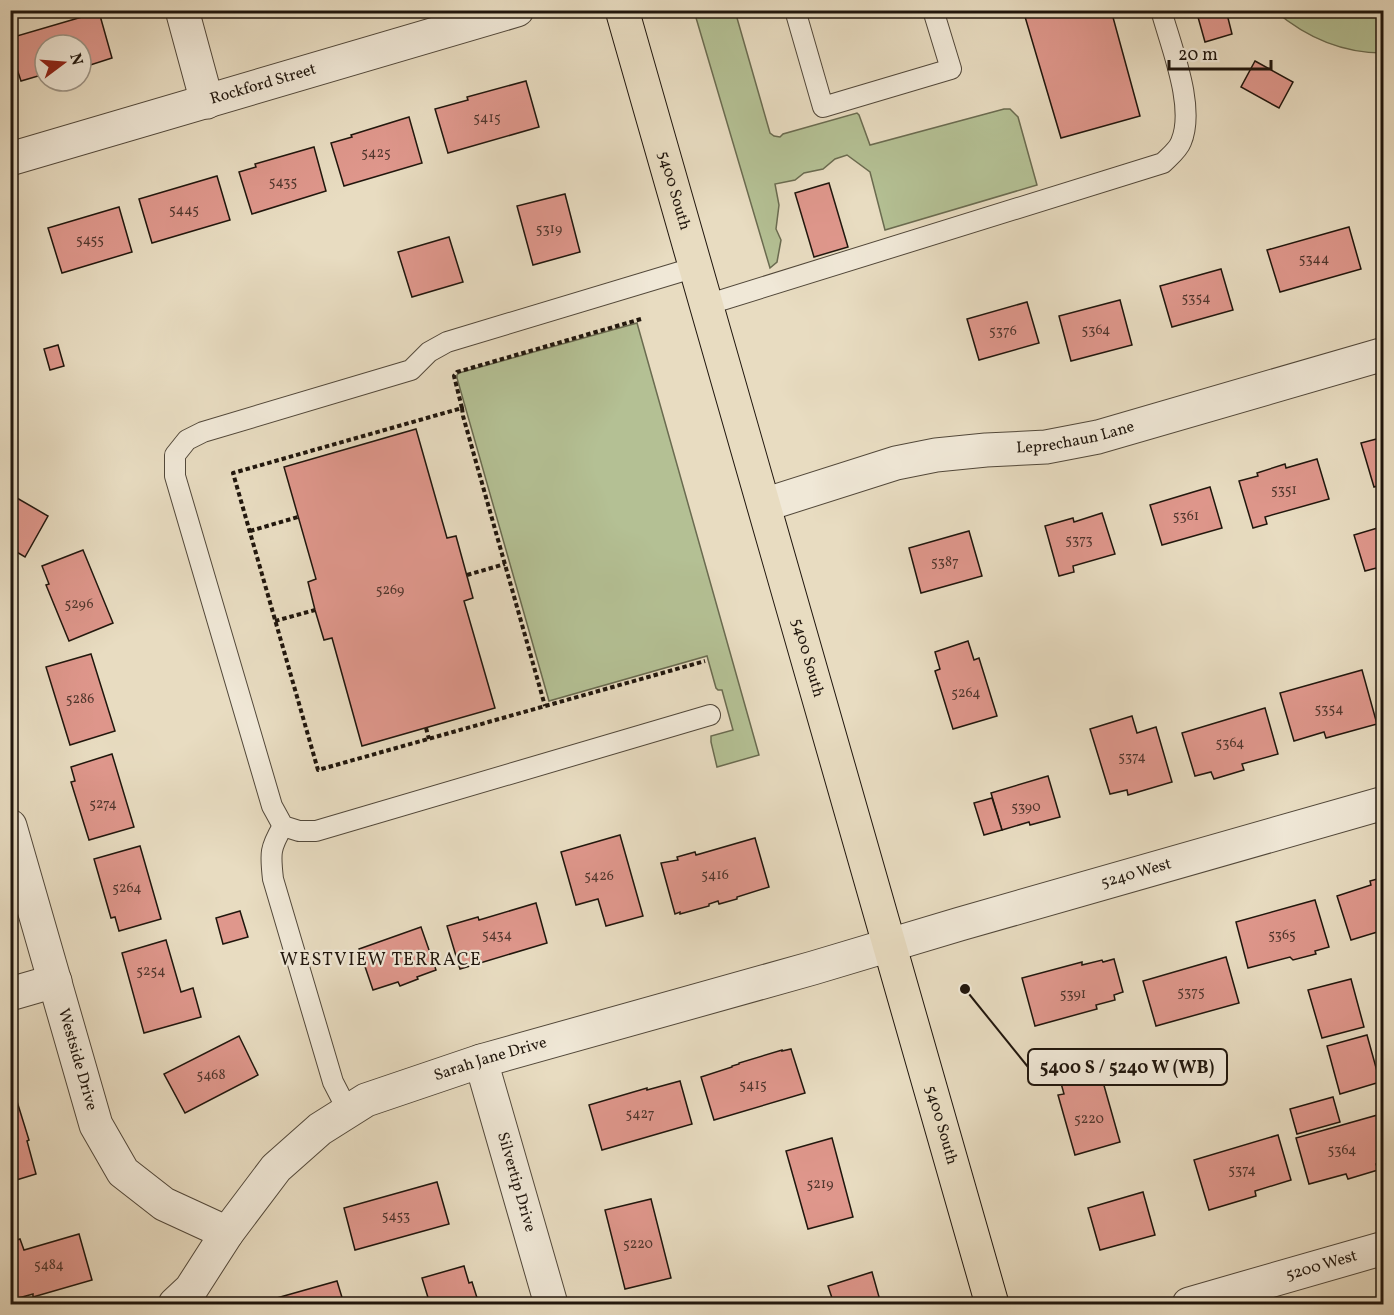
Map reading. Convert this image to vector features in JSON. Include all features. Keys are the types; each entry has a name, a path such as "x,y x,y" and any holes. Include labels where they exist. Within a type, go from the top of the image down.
{"main road":[{"name":"5400 South","path":"622,10 992,1305"}],"street":[{"path":"182,10 207,102"},
{"name":"Rockford Street","path":"10,159 517,10"},
{"name":"Leprechaun Lane","path":"764,505 896,463 936,455 1046,447 1098,437 1383,354"},
{"name":"5240 West","path":"889,945 1383,803"},
{"name":"Westside Drive","path":"10,826 96,1125 123,1172 164,1204 227,1233"},
{"name":"Sarah Jane Drive","path":"176,1305 191,1289 227,1233 276,1168 320,1129 366,1100 481,1061 889,945"},
{"path":"10,994 55,981"},
{"name":"Silvertip Drive","path":"481,1061 551,1305"},
{"name":"5200 West","path":"1189,1305 1383,1248"}],"lane":[{"path":"795,10 823,107 951,69 933,10"},
{"path":"706,305 1163,163 1181,144 1187,121 1185,94 1161,10"},
{"path":"696,267 447,342 429,352 411,370 203,432 187,440 175,455 175,476 272,806 283,826 299,831 316,831 710,715"},
{"path":"283,826 273,843 270,856 273,879 333,1082 348,1112"}],"path":[{"path":"545,706 463,416 454,376 457,372 641,319"},
{"path":"462,408 233,473 318,770 705,661"},
{"path":"250,531 298,517"},
{"path":"466,575 505,564"},
{"path":"275,621 315,610"},
{"path":"426,728 429,739"}],"green space":[{"path":"694,11 735,11 770,133 774,136 780,137 783,134 857,113 870,145 1010,109 1018,117 1037,185 885,230 870,172 847,155 835,159 823,169 804,173 795,180 775,184 779,205 776,229 781,240 777,262 770,268"},
{"path":"1275,11 1383,11 1383,53 1353,50 1326,42 1300,29"},
{"path":"637,323 759,755 717,767 711,736 733,730 722,690 716,688 707,656 549,701 457,378 459,373"}],"building":[{"path":"1023,10 1111,10 1140,116 1061,138"},
{"path":"1196,10 1226,10 1232,34 1205,42"},
{"path":"99,12 112,58 93,64 93,33 33,33 33,78 21,81 10,48 10,38"},
{"path":"1255,61 1293,82 1279,108 1241,87"},
{"path":"526,81 539,127 448,153 435,109 468,100 467,97"},
{"path":"409,117 422,163 344,186 331,143"},
{"path":"314,147 326,191 252,214 239,172 256,167 255,164"},
{"path":"217,176 230,220 152,243 139,199"},
{"path":"829,183 848,247 814,257 795,193"},
{"path":"565,194 580,252 533,265 517,206"},
{"path":"119,207 132,252 62,273 48,228"},
{"path":"1349,227 1361,269 1280,292 1267,250"},
{"path":"449,237 463,282 412,297 398,252"},
{"path":"10,255 17,280 10,282"},
{"path":"1221,269 1233,310 1172,327 1160,286"},
{"path":"1120,300 1132,345 1071,361 1059,316"},
{"path":"1027,302 1039,343 979,360 967,319"},
{"path":"58,345 64,366 50,370 44,349"},
{"path":"416,429 447,538 456,536 473,598 464,601 495,708 362,746 332,638 324,640 315,610 308,582 316,579 284,467"},
{"path":"1384,437 1384,484 1374,487 1361,443"},
{"path":"1317,459 1329,499 1265,517 1267,524 1253,528 1239,481 1258,476 1257,473 1285,464 1286,468"},
{"path":"1210,487 1222,528 1162,545 1150,505"},
{"path":"10,494 48,516 25,557 10,548"},
{"path":"1102,513 1115,554 1073,566 1074,572 1059,576 1045,526 1073,518 1074,522"},
{"path":"1384,526 1384,566 1365,571 1354,535"},
{"path":"969,531 982,576 921,593 909,548"},
{"path":"83,550 113,623 69,641 46,585 49,584 42,566"},
{"path":"1384,638 1384,662 1377,640"},
{"path":"968,641 974,660 979,658 997,716 953,729 935,671 940,669 935,652"},
{"path":"91,654 115,731 70,745 46,667"},
{"path":"1362,670 1377,724 1326,738 1324,732 1294,741 1280,693"},
{"path":"1265,708 1278,754 1242,764 1244,770 1214,779 1211,772 1195,776 1182,733"},
{"path":"1132,716 1137,733 1156,727 1172,782 1128,795 1127,790 1110,794 1090,729"},
{"path":"112,754 134,827 89,840 71,782 75,781 71,767"},
{"path":"1048,776 1060,817 1030,825 1029,822 1002,830 991,793"},
{"path":"992,798 1002,830 984,835 974,803"},
{"path":"620,835 643,916 606,926 598,899 576,905 561,852"},
{"path":"755,838 769,887 737,897 737,899 719,904 718,901 709,906 675,914 661,863 678,860 677,857 695,852 696,855"},
{"path":"140,846 161,919 119,931 115,917 111,918 94,859"},
{"path":"1384,877 1384,930 1351,940 1337,896 1371,885 1370,881"},
{"path":"1315,900 1329,947 1315,951 1316,954 1293,960 1290,957 1248,968 1236,922"},
{"path":"536,903 547,943 460,969 447,926 478,917 479,920"},
{"path":"240,911 248,937 223,944 216,918"},
{"path":"421,927 436,970 400,986 398,982 373,990 359,949"},
{"path":"166,940 181,992 193,988 201,1017 144,1033 122,953"},
{"path":"1226,957 1239,1003 1156,1026 1143,981"},
{"path":"1114,959 1123,992 1114,995 1115,1000 1096,1005 1097,1009 1035,1026 1022,978 1082,962 1082,965"},
{"path":"1351,979 1364,1027 1322,1038 1308,990"},
{"path":"1367,1035 1380,1082 1340,1094 1327,1046"},
{"path":"239,1036 258,1075 185,1113 164,1074"},
{"path":"791,1049 805,1093 714,1120 701,1077 739,1063"},
{"path":"1093,1065 1099,1083 1103,1082 1120,1142 1075,1155 1058,1095 1064,1094 1059,1076"},
{"path":"680,1081 692,1124 602,1150 589,1105"},
{"path":"11,1082 29,1140 27,1141 36,1174 10,1182"},
{"path":"1333,1097 1340,1122 1297,1134 1290,1109"},
{"path":"1381,1114 1384,1123 1384,1162 1376,1164 1378,1170 1348,1179 1346,1174 1309,1184 1296,1138"},
{"path":"1278,1135 1291,1180 1255,1191 1256,1196 1209,1210 1194,1160"},
{"path":"832,1138 853,1217 808,1229 786,1151"},
{"path":"437,1182 449,1224 355,1250 344,1208"},
{"path":"1143,1192 1155,1235 1100,1250 1088,1208"},
{"path":"651,1199 671,1278 625,1289 605,1210"},
{"path":"79,1234 92,1280 33,1297 33,1294 15,1299 10,1285 10,1242 20,1239 24,1250"},
{"path":"464,1266 479,1304 430,1304 422,1278"},
{"path":"872,1272 881,1304 834,1304 828,1286"},
{"path":"337,1281 344,1304 267,1304 266,1301"}],"place":[{"name":"5400 S / 5240 W (WB)","path":"965,989"}],"district":[{"name":"WESTVIEW TERRACE","path":"381,960"}]}
